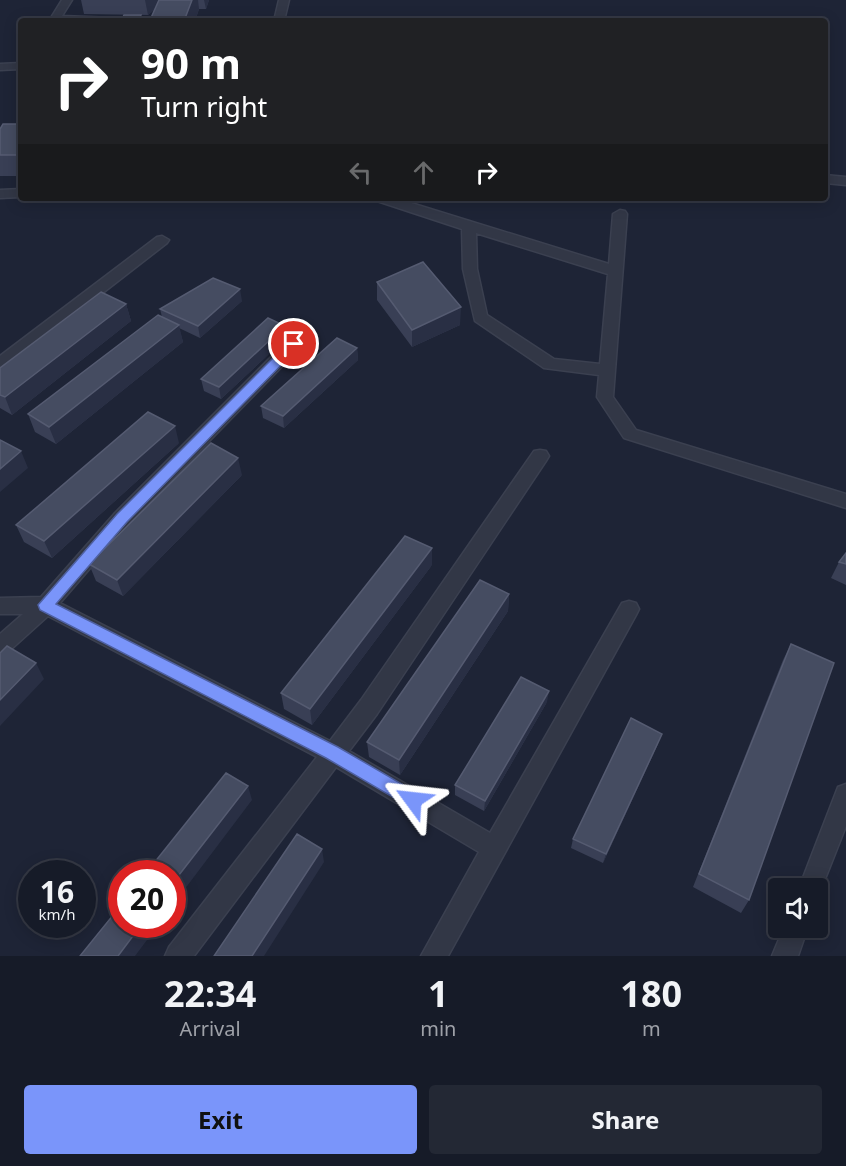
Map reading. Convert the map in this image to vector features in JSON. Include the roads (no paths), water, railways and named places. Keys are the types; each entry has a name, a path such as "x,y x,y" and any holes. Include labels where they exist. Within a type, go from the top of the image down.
{"lane":[{"path":"56,18 67,0"},
{"path":"280,18 284,0"},
{"path":"0,67 18,66"},
{"path":"828,179 846,182"},
{"path":"0,194 18,193"},
{"path":"391,201 615,271"},
{"path":"620,214 605,397 630,434 846,501"},
{"path":"469,227 470,269 480,317 550,364 608,371"},
{"path":"0,364 162,240"},
{"path":"0,647 46,605 122,518 294,344"},
{"path":"178,956 369,707 540,456"},
{"path":"0,606 46,605 332,753 494,848"},
{"path":"434,956 629,609"},
{"path":"815,878 846,795"},
{"path":"785,956 792,938"}]}
